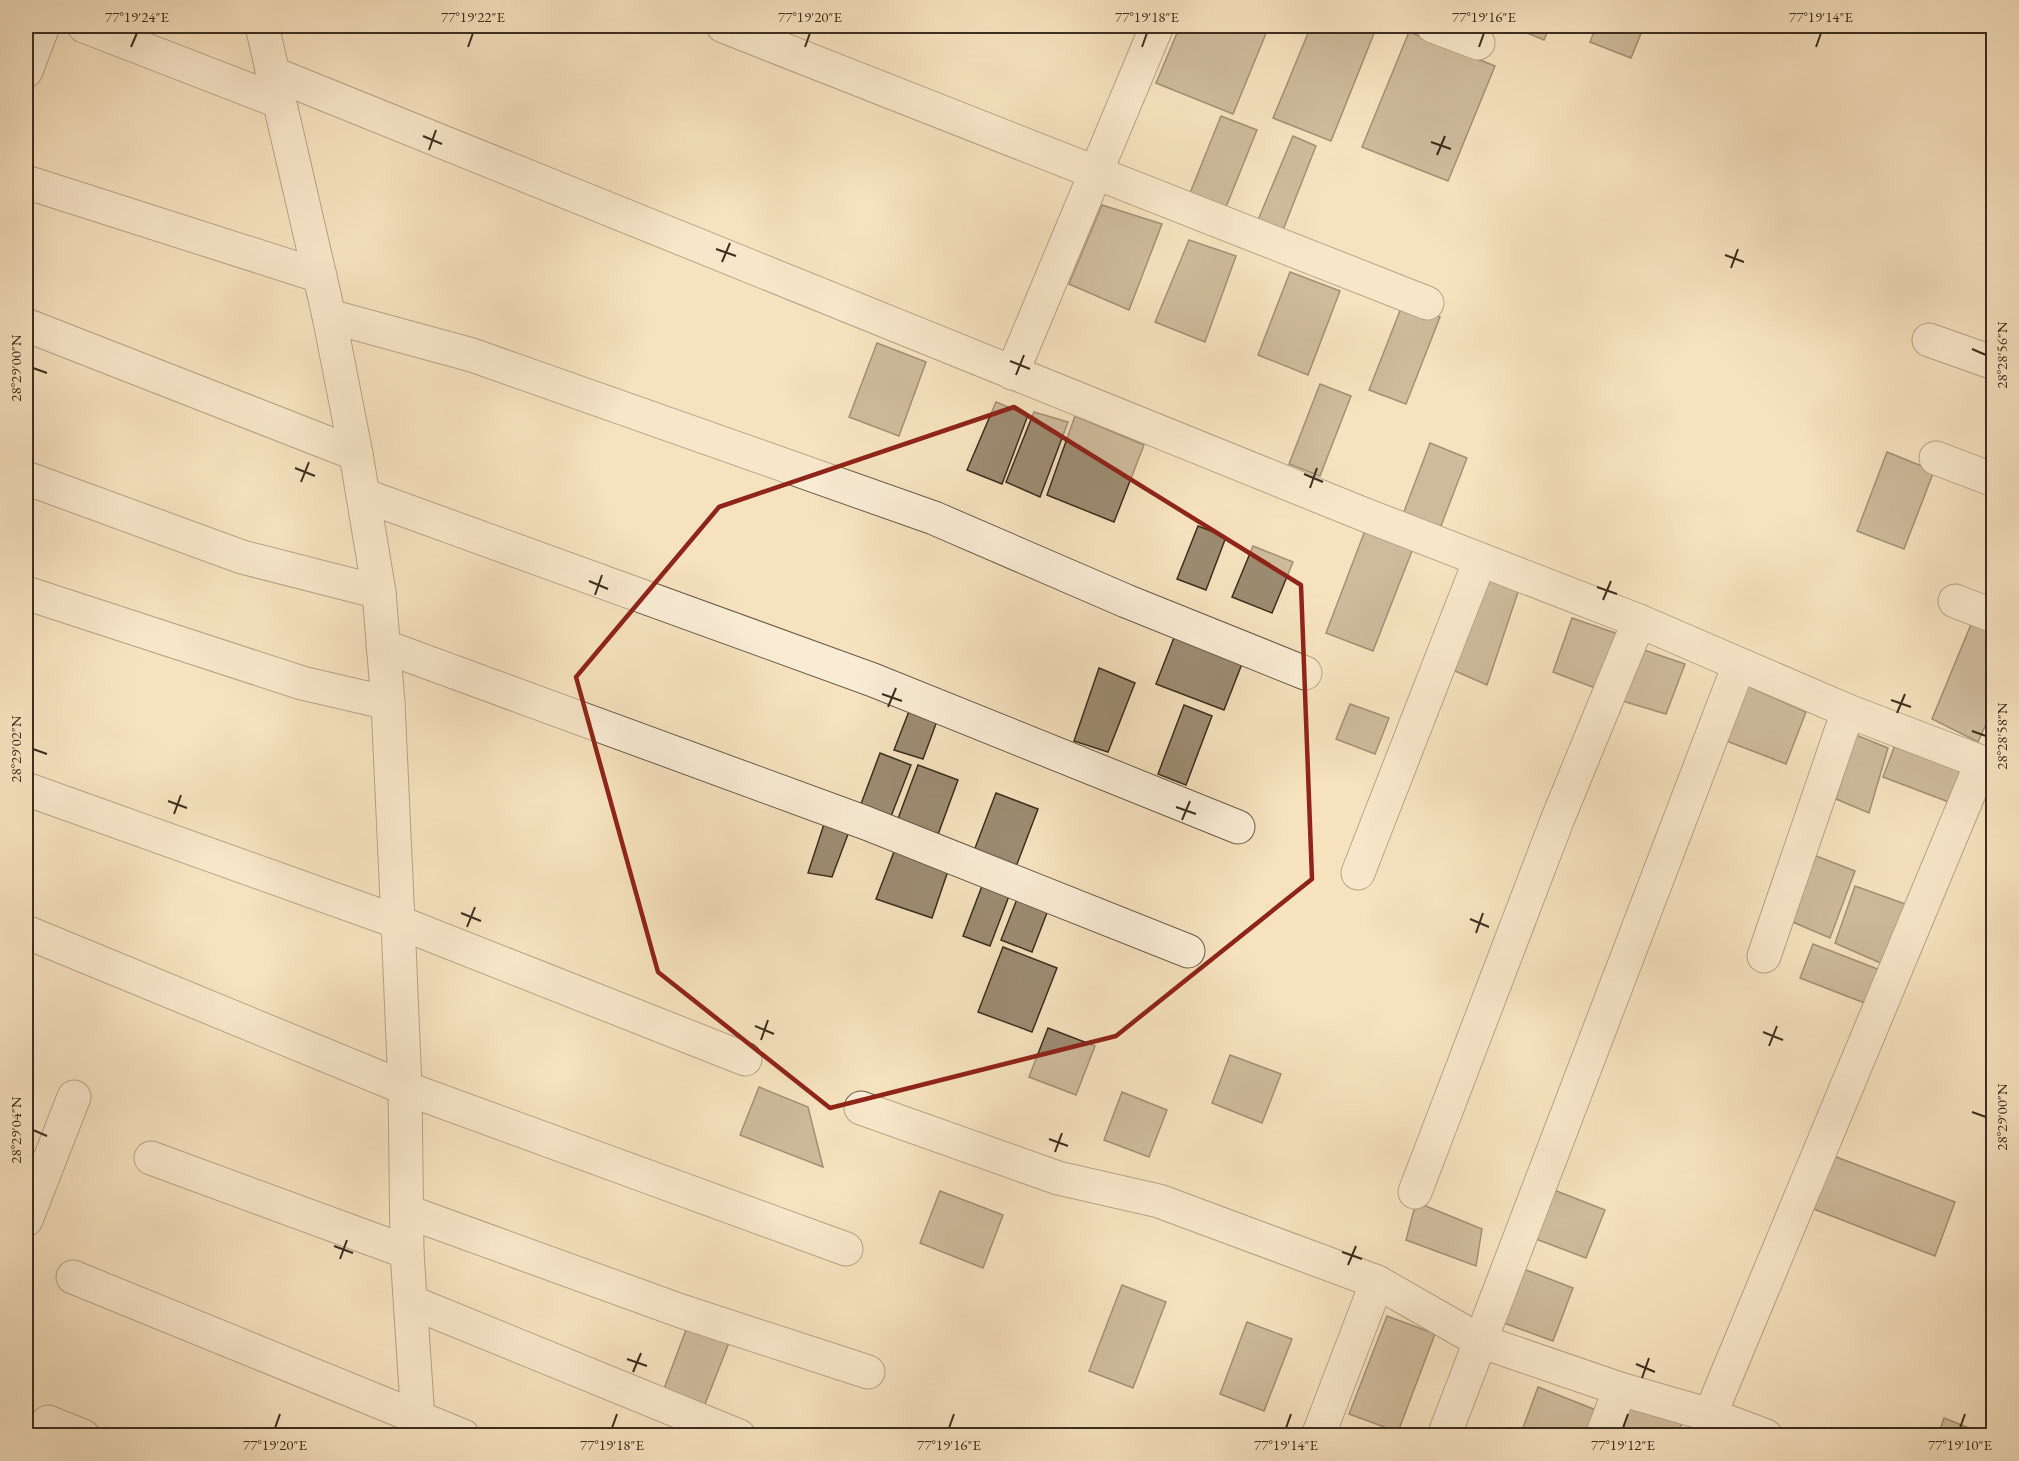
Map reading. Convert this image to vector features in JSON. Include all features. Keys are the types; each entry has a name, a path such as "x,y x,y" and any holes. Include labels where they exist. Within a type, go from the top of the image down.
{"street":[{"path":"26,71 43,26"},
{"path":"84,26 275,87 1012,373 1639,621 1848,711 1988,764 1710,1415"},
{"path":"262,26 320,276 356,454 379,592 388,703 405,1088 407,1252 418,1427"},
{"path":"723,26 1427,303"},
{"path":"1012,373 1157,26"},
{"path":"1433,26 1478,43"},
{"path":"26,182 320,276"},
{"path":"328,316 472,355 934,518 1126,601 1305,673"},
{"path":"26,325 356,454"},
{"path":"1929,340 1994,363"},
{"path":"1936,458 1994,480"},
{"path":"26,477 242,557 379,592"},
{"path":"363,495 873,680 1238,827"},
{"path":"1358,873 1480,560"},
{"path":"26,594 302,683 388,703"},
{"path":"1955,601 1994,616"},
{"path":"1415,1192 1558,818 1639,621"},
{"path":"383,646 866,823 1188,951"},
{"path":"1443,1436 1739,665"},
{"path":"1764,956 1848,711"},
{"path":"26,789 398,922 745,1059"},
{"path":"26,932 405,1088 846,1249"},
{"path":"26,1220 74,1096"},
{"path":"861,1108 1058,1178 1159,1201 1377,1282 1480,1341 1620,1389 1710,1415 1763,1435"},
{"path":"151,1158 407,1252"},
{"path":"408,1212 681,1311 868,1372"},
{"path":"73,1277 418,1427 463,1436"},
{"path":"1318,1436 1377,1282"},
{"path":"411,1302 740,1436"},
{"path":"1602,1436 1620,1389"},
{"path":"48,1422 83,1436"}],"highlighted area":[{"path":"1014,407 1301,585 1312,879 1116,1036 830,1108 658,972 576,677 719,507"}],"building":[{"path":"1180,26 1269,26 1233,114 1156,83"},
{"path":"1311,26 1377,26 1331,141 1273,118"},
{"path":"1510,26 1550,26 1544,40"},
{"path":"1596,26 1644,26 1631,58 1590,42"},
{"path":"1409,32 1495,66 1448,181 1362,147"},
{"path":"1221,116 1257,130 1226,207 1190,193"},
{"path":"1293,136 1316,146 1283,230 1258,220"},
{"path":"1102,205 1162,224 1129,310 1069,284"},
{"path":"1189,240 1236,256 1205,342 1155,322"},
{"path":"1290,272 1340,291 1308,375 1258,355"},
{"path":"1403,303 1440,317 1406,404 1369,390"},
{"path":"877,343 926,362 899,436 849,417"},
{"path":"1320,384 1351,396 1320,476 1289,464"},
{"path":"996,402 1028,415 1002,484 967,470"},
{"path":"1034,412 1068,422 1040,497 1006,482"},
{"path":"1075,416 1144,445 1114,522 1047,495"},
{"path":"1430,443 1467,458 1439,531 1402,517"},
{"path":"1887,452 1934,471 1904,549 1857,531"},
{"path":"1198,526 1226,537 1206,590 1177,579"},
{"path":"1366,528 1414,546 1373,651 1326,633"},
{"path":"1253,546 1293,562 1272,613 1232,597"},
{"path":"1994,561 1994,581 1987,578"},
{"path":"1479,572 1519,589 1487,685 1446,667"},
{"path":"1572,618 1624,636 1603,691 1553,672"},
{"path":"1972,622 1994,630 1994,706 1978,742 1932,719"},
{"path":"1177,630 1245,656 1224,710 1156,684"},
{"path":"1638,648 1685,664 1666,714 1619,700"},
{"path":"1099,668 1135,683 1108,752 1074,741"},
{"path":"1745,685 1806,712 1786,764 1724,740"},
{"path":"913,701 941,710 923,759 894,750"},
{"path":"1350,704 1389,718 1375,754 1336,739"},
{"path":"1184,705 1212,716 1186,785 1158,774"},
{"path":"1856,735 1888,748 1869,813 1836,799"},
{"path":"1895,745 1966,772 1954,804 1883,777"},
{"path":"880,753 911,765 888,824 858,812"},
{"path":"918,765 958,780 936,840 896,824"},
{"path":"996,793 1038,809 1014,872 972,856"},
{"path":"826,818 850,829 832,877 808,873"},
{"path":"897,844 951,862 932,918 876,899"},
{"path":"1806,852 1855,871 1830,938 1781,917"},
{"path":"1994,876 1994,894 1987,892"},
{"path":"982,886 1009,896 990,946 963,936"},
{"path":"1855,886 1908,905 1885,965 1835,943"},
{"path":"1019,894 1050,905 1032,952 1001,940"},
{"path":"1813,944 1880,970 1867,1004 1800,978"},
{"path":"1003,947 1057,968 1032,1032 978,1012"},
{"path":"1048,1028 1095,1046 1076,1095 1029,1077"},
{"path":"1230,1055 1281,1074 1262,1123 1212,1103"},
{"path":"759,1087 808,1107 823,1167 740,1135"},
{"path":"1122,1092 1167,1110 1149,1157 1104,1140"},
{"path":"1831,1155 1955,1202 1935,1256 1811,1208"},
{"path":"1554,1190 1605,1210 1586,1258 1536,1239"},
{"path":"940,1191 1003,1215 983,1268 920,1243"},
{"path":"1416,1202 1482,1229 1476,1266 1406,1240"},
{"path":"1521,1268 1573,1288 1553,1341 1501,1322"},
{"path":"1122,1285 1166,1302 1133,1388 1089,1371"},
{"path":"1387,1316 1435,1334 1398,1432 1349,1414"},
{"path":"690,1319 732,1335 703,1409 662,1394"},
{"path":"1247,1322 1292,1339 1264,1411 1220,1394"},
{"path":"1538,1387 1596,1410 1586,1436 1520,1436"},
{"path":"1626,1398 1683,1420 1677,1436 1611,1436"},
{"path":"1944,1418 1989,1436 1938,1436"}]}
